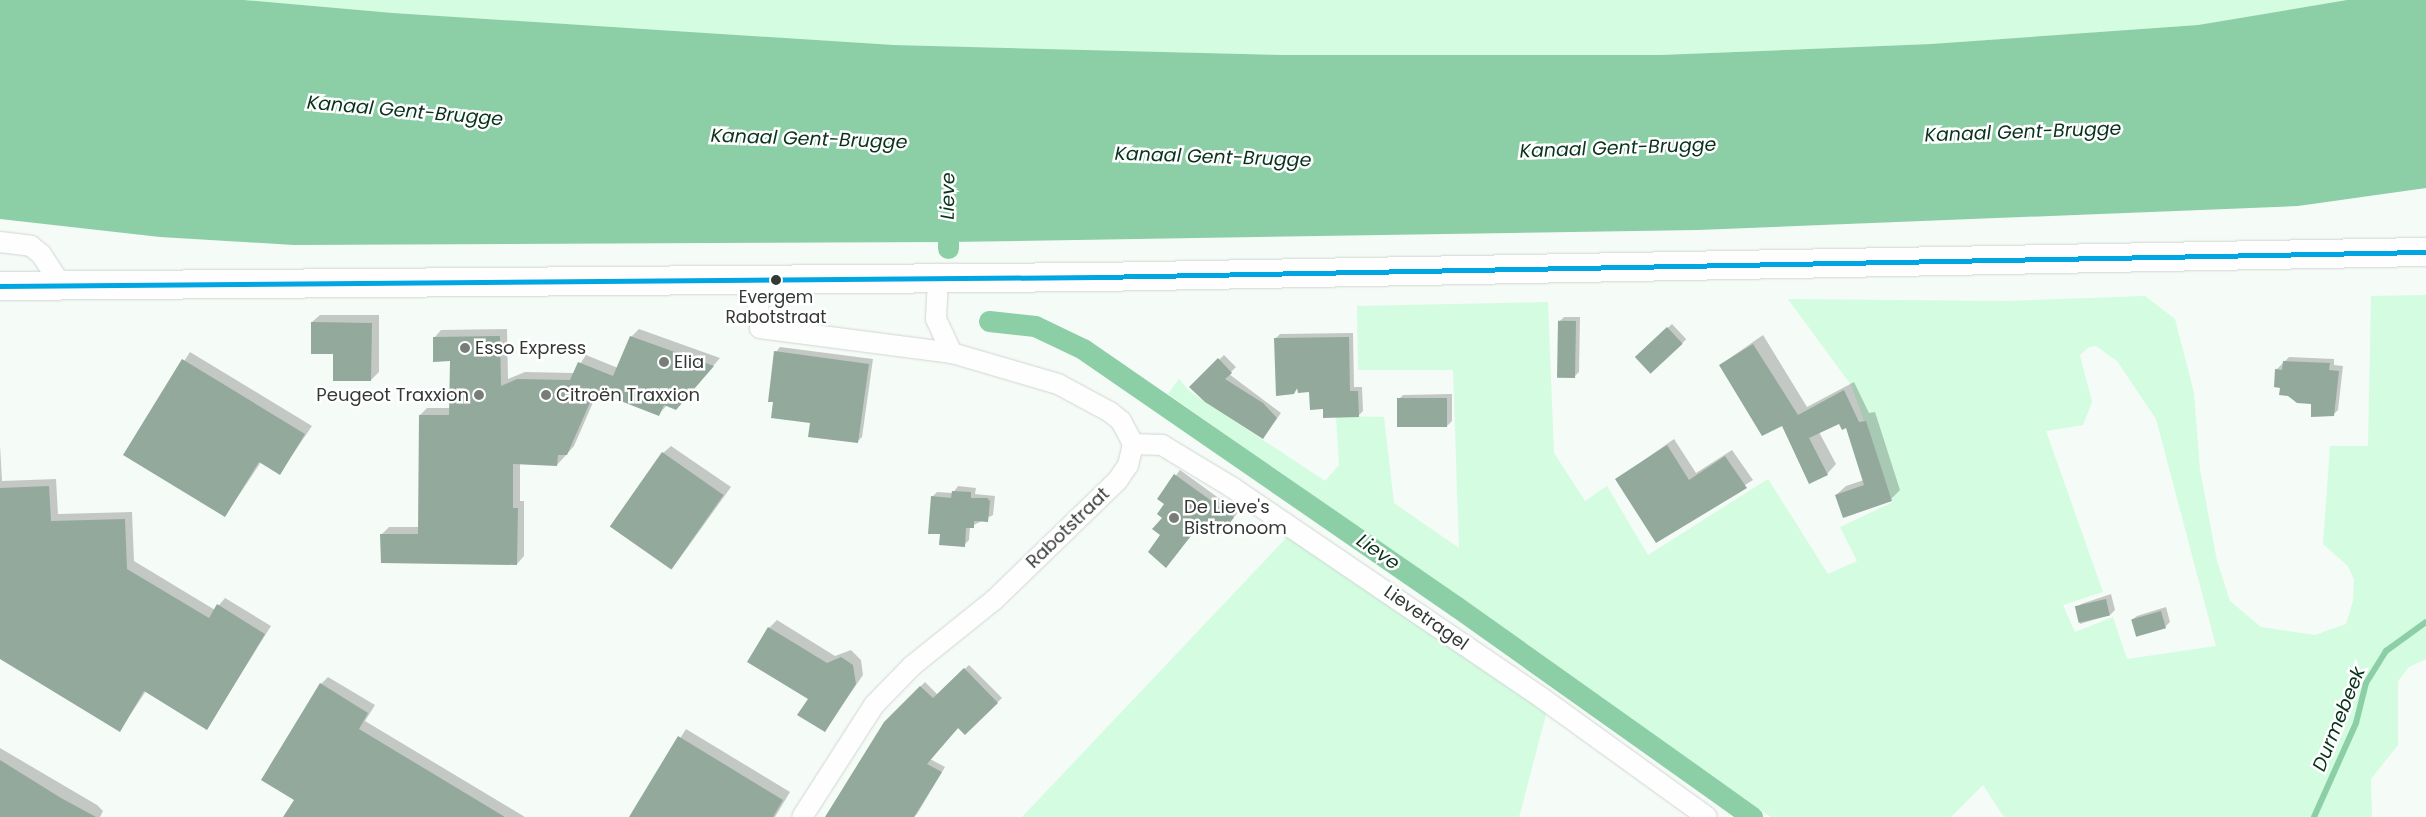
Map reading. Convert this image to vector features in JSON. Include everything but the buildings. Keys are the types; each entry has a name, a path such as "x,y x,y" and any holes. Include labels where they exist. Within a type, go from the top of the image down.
{"main road":[{"path":"0,286 938,279 2426,252"}],"street":[{"path":"0,242 36,250 61,285"},
{"path":"756,279 760,328 952,353 1071,389 1121,421 1133,444"},
{"path":"938,279 936,319 952,353"},
{"name":"Rabotstraat","path":"802,817 874,705 912,666 994,600 1118,480 1128,465 1133,444"},
{"name":"Lievetragel","path":"1133,444 1162,445 1233,488 1542,698 1707,817"}],"shaded area":[{"path":"244,0 2347,0 2198,25 1931,44 1660,55 1282,55 894,45 393,13"},
{"path":"2426,295 2426,659 2409,667 2398,681 2398,745 2371,779 2372,817 2004,817 1983,785 1951,817 1771,817 1168,394 1179,379 1189,391 1325,481 1339,465 1336,416 1384,417 1394,503 1459,548 1453,370 1358,370 1357,306 1548,302 1554,453 1585,501 1607,486 1648,555 1768,479 1828,574 1857,561 1840,527 1893,502 1851,385 1788,299 2008,301 2145,296 2175,319 2194,393 2200,470 2217,561 2230,601 2261,627 2315,635 2346,624 2353,601 2354,580 2348,566 2323,544 2330,446 2368,446 2371,296","holes":["2096,346 2117,361 2156,419 2216,646 2127,659 2113,617 2075,632 2063,605 2103,592 2046,431 2083,425 2092,402 2080,355 2089,347"]},
{"path":"1289,535 1547,711 1519,817 1022,817"}],"water":[{"name":"Kanaal Gent-Brugge","path":"0,0 244,0 393,13 894,45 1282,55 1660,55 1931,44 2198,25 2347,0 2426,0 2426,188 2298,206 1698,230 948,242 294,245 160,237 0,219"}],"waterway":[{"name":"Lieve","path":"948,214 948,248"},
{"name":"Lieve","path":"989,321 1035,326 1083,349 1457,607 1752,817"},
{"name":"Durmebeek","path":"2314,817 2356,723 2366,683 2386,651 2426,622"}],"transit line":[{"path":"0,286 1097,277 2426,252"}],"place":[{"name":"Evergem Rabotstraat","path":"776,280"},
{"name":"Esso Express","path":"465,348"},
{"name":"Elia","path":"664,362"},
{"name":"Peugeot Traxxion","path":"479,395"},
{"name":"Citroën Traxxion","path":"546,395"},
{"name":"De Lieve's Bistronoom","path":"1174,518"}]}
